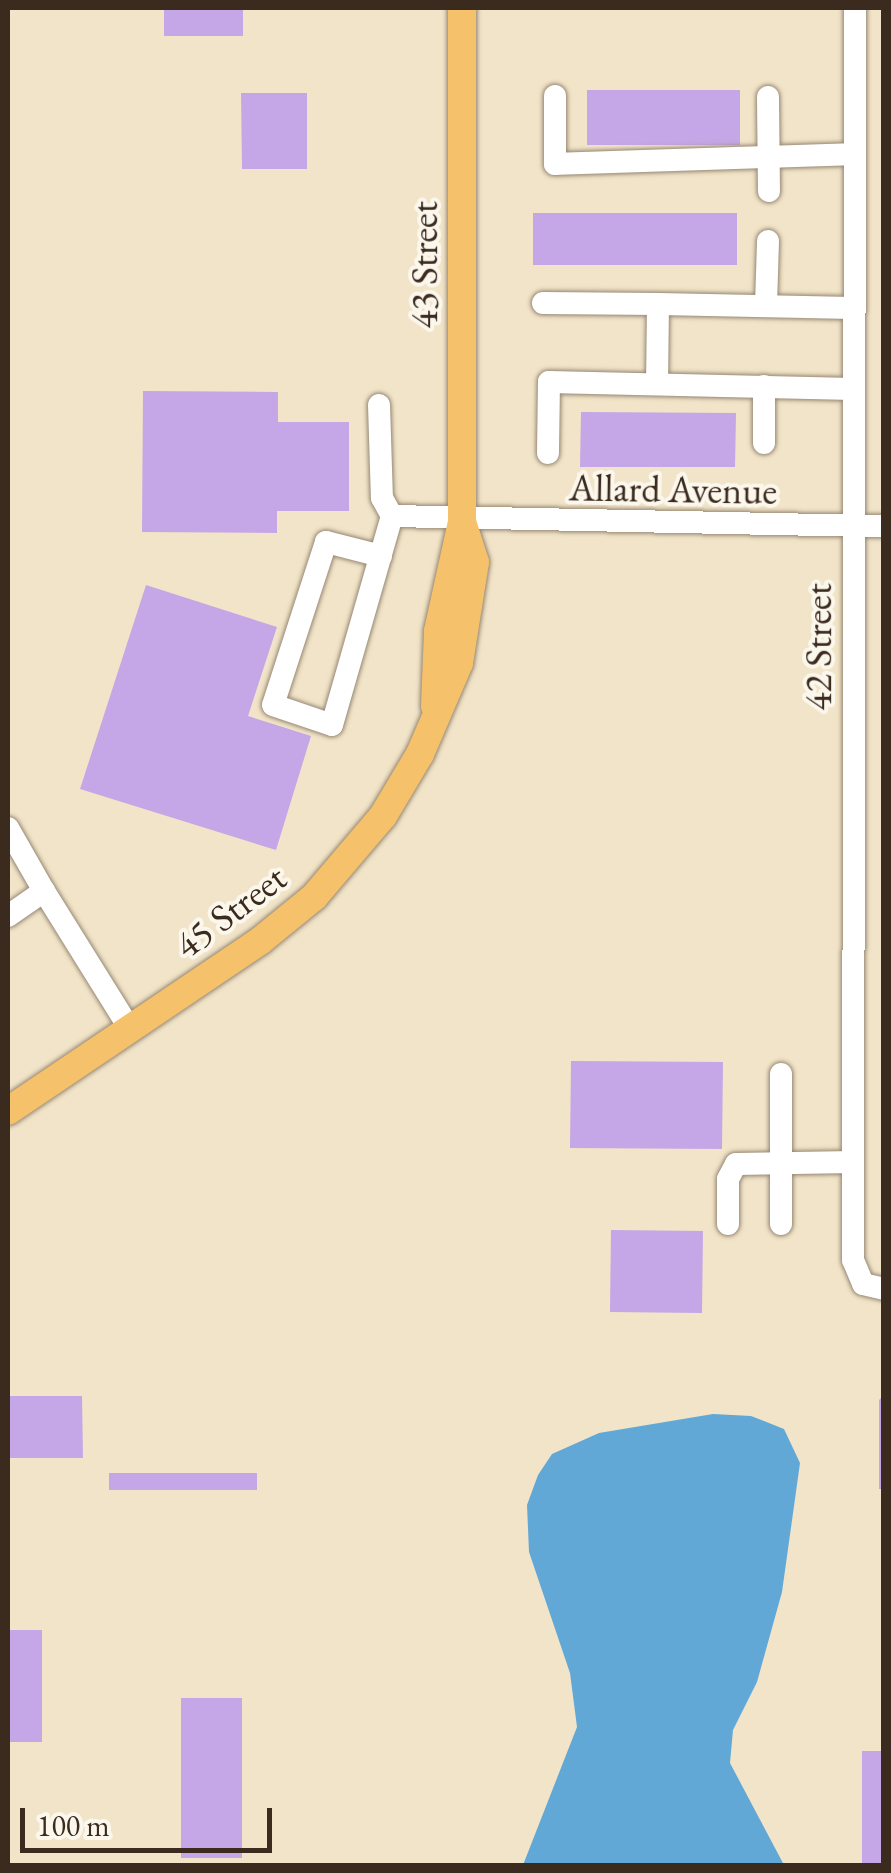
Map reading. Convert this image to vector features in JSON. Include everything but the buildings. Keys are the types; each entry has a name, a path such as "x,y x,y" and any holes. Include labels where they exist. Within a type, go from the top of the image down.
{"main road":[{"name":"43 Street","path":"462,8 462,522"},
{"name":"45 Street","path":"8,1111 314,897 401,791 459,663 475,562 462,522"}],"street":[{"name":"42 Street","path":"854,8 853,1260 873,1286"},
{"path":"555,96 555,164 854,154"},
{"path":"768,97 770,191"},
{"path":"766,305 768,241"},
{"path":"543,303 854,308"},
{"path":"658,304 658,384"},
{"path":"548,453 548,382 853,388"},
{"path":"764,386 764,443"},
{"path":"379,405 382,498 392,516 332,725 273,705 326,542 380,556"},
{"name":"Allard Avenue","path":"392,516 462,522 884,526"},
{"path":"8,828 130,1028"},
{"path":"8,916 44,892"},
{"path":"780,1074 781,1224"},
{"path":"728,1224 730,1169 780,1163 853,1162"}],"water":[{"path":"713,1414 751,1416 784,1429 800,1463 782,1592 757,1682 733,1730 730,1763 784,1865 523,1865 577,1727 570,1673 529,1552 527,1505 538,1475 552,1454 599,1433"}]}
